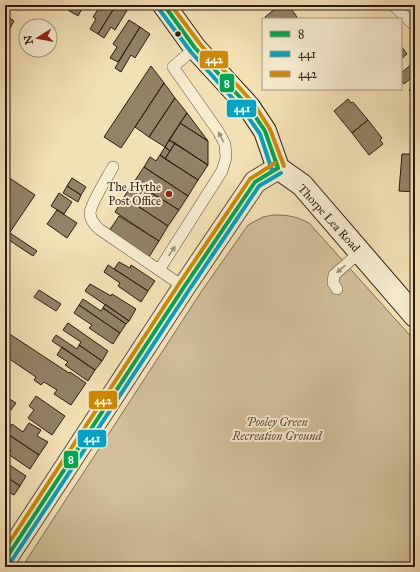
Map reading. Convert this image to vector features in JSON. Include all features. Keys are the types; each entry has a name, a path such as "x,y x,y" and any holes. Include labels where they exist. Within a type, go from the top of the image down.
{"street":[{"path":"5,560 184,287 255,182 278,168 265,131 249,107 195,48 164,5"},
{"name":"Thorpe Lea Road","path":"278,168 302,186 415,316"}],"lane":[{"path":"393,5 415,26"},
{"path":"159,270 222,171 226,158 225,144 218,131 173,68 195,48"},
{"path":"113,168 90,214 93,222 99,229 184,287"},
{"path":"337,288 333,283 334,275 360,252"}],"green space":[{"name":"Pooley Green Recreation Ground","path":"273,215 291,216 309,223 415,341 415,563 412,567 22,567 201,292 248,225 263,217"}],"building":[{"path":"71,5 84,5 78,16 68,10"},
{"path":"84,5 91,5 89,8"},
{"path":"101,5 116,5 98,34 90,29 96,19 93,17"},
{"path":"116,5 126,5 129,7 115,30 111,27 104,38 98,34"},
{"path":"280,5 291,5 289,6 297,17 266,18"},
{"path":"348,5 357,5 351,10"},
{"path":"5,15 14,21 10,28 5,26"},
{"path":"129,20 140,27 118,62 110,58 117,47 113,44"},
{"path":"5,26 10,28 5,36"},
{"path":"140,27 150,34 135,58 131,55 121,72 115,68"},
{"path":"5,47 9,50 5,56"},
{"path":"402,47 407,54 402,58"},
{"path":"413,63 415,65 415,75 404,84 402,81 402,72"},
{"path":"151,66 164,83 121,148 104,137"},
{"path":"164,83 175,98 149,137 135,127"},
{"path":"415,85 415,98 409,90"},
{"path":"175,98 187,113 165,147 149,137"},
{"path":"348,99 351,103 353,102 368,120 352,133 334,111"},
{"path":"187,113 208,141 180,123"},
{"path":"368,120 382,138 380,140 383,144 369,155 352,133"},
{"path":"180,123 208,141 208,165 169,140"},
{"path":"169,140 175,143 170,151 165,147"},
{"path":"175,143 208,165 198,180 165,159"},
{"path":"165,147 170,151 165,159 160,155"},
{"path":"402,154 415,154 415,192 399,191"},
{"path":"160,155 198,180 188,196 144,167 150,157 156,161"},
{"path":"144,167 188,196 179,210 134,182"},
{"path":"5,175 35,195 6,238 5,238"},
{"path":"72,178 86,187 81,195 67,186"},
{"path":"134,182 179,210 168,226 124,197"},
{"path":"67,186 81,195 78,202 63,193"},
{"path":"59,193 72,202 64,214 51,206"},
{"path":"124,197 168,226 159,241 115,212"},
{"path":"57,210 77,223 67,238 47,224"},
{"path":"119,216 159,241 149,257 109,231"},
{"path":"10,233 37,251 33,256 6,238"},
{"path":"119,262 130,268 131,265 155,281 148,291 114,269"},
{"path":"108,265 148,291 141,302 118,286 120,283 104,272"},
{"path":"90,284 111,296 112,294 136,309 129,321 85,291"},
{"path":"39,290 61,304 56,311 34,297"},
{"path":"83,299 101,311 103,308 126,324 120,333 79,305"},
{"path":"105,304 129,321 126,324 103,308"},
{"path":"79,305 120,333 113,344 89,328 92,325 74,313"},
{"path":"68,323 108,351 102,361 79,345 81,342 63,330"},
{"path":"5,331 86,383 71,405 54,394 57,390 44,382 41,385 34,380 36,377 5,356"},
{"path":"56,335 77,349 79,345 102,361 95,370 52,341"},
{"path":"62,347 95,370 88,381 65,365 68,362 57,355"},
{"path":"5,396 16,403 11,410 5,406"},
{"path":"36,396 65,416 52,435 28,418 34,410 29,406"},
{"path":"29,423 41,430 37,436 48,442 39,455 6,433 12,424 23,432"},
{"path":"5,432 39,455 30,469 8,454 11,450 5,446"},
{"path":"5,462 26,476 20,486 5,476"},
{"path":"5,476 20,486 14,495 5,490"},
{"path":"5,499 9,502 5,508"}],"transit line":[{"name":"8","path":"164,5 195,48 249,107 265,131 278,168"},
{"name":"442","path":"171,5 200,44 254,104 270,129 284,166"},
{"name":"441","path":"159,9 191,52 244,111 260,134 272,170"},
{"name":"442","path":"5,549 179,284 250,179 275,163"},
{"name":"8","path":"5,560 184,287 255,182 278,168"},
{"name":"441","path":"10,563 259,186 281,173"}],"place":[{"name":"The Hythe Post Office","path":"169,194"}]}
